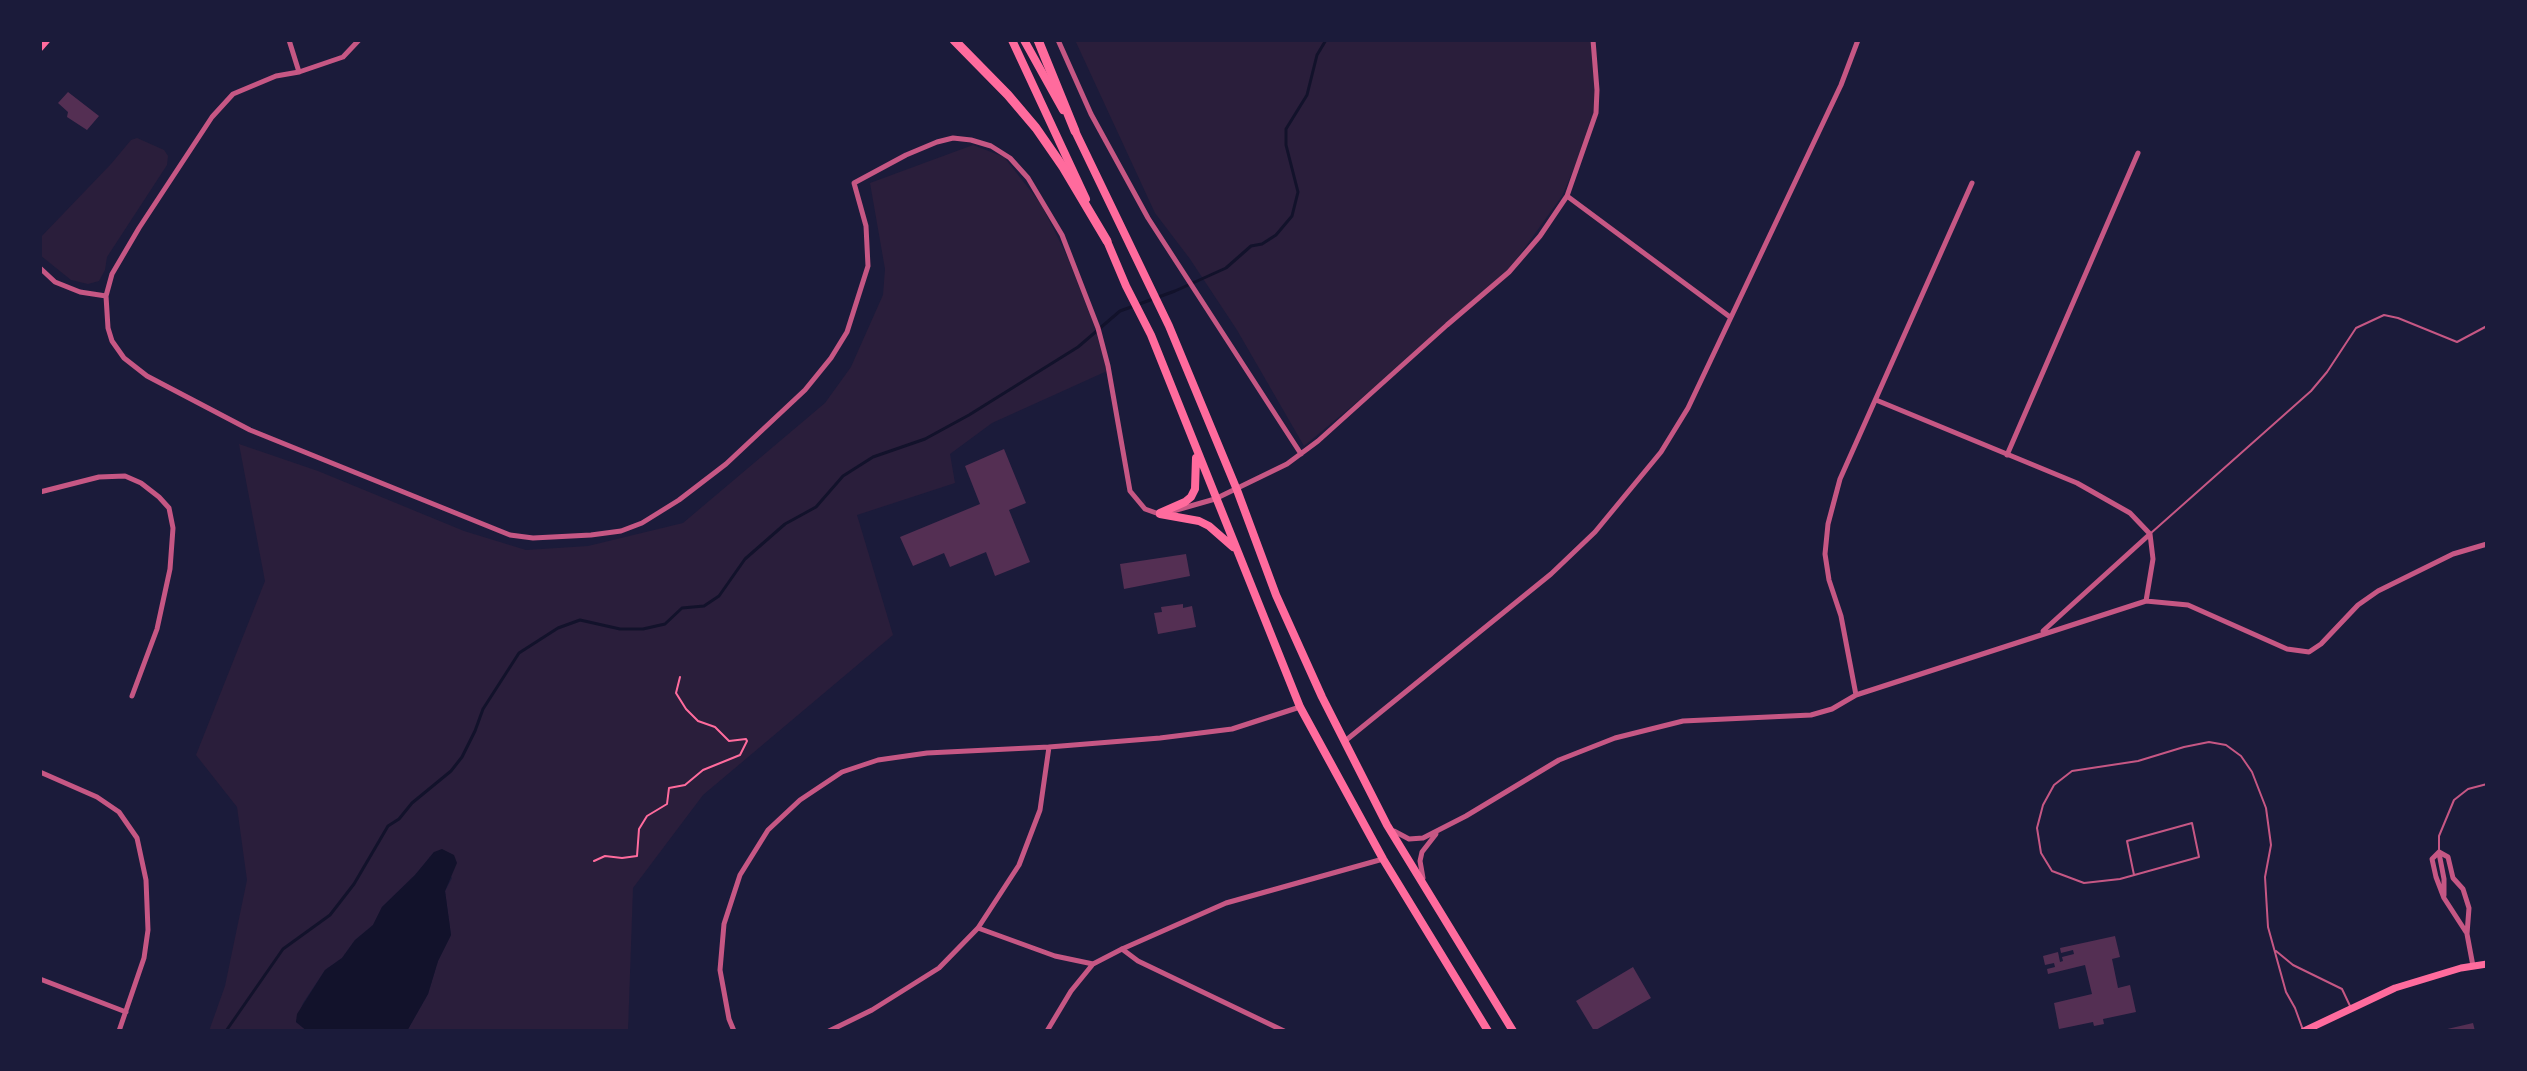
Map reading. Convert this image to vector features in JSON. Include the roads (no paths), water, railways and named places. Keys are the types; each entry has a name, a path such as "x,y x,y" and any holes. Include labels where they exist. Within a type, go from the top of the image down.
{"highway":[{"path":"954,40 1036,128 1107,241"},
{"path":"1038,40 1075,131"}],"main road":[{"path":"40,48 47,40"},
{"path":"1012,40 1151,335 1300,707 1383,859 1488,1031"},
{"path":"1024,40 1075,131 1169,326 1237,490 1276,595 1345,742 1387,825 1513,1031"},
{"path":"1160,514 1191,497 1196,477 1196,451"},
{"path":"1160,514 1209,526 1235,549"},
{"path":"2304,1031 2395,988 2487,964"}],"street":[{"path":"289,40 299,72"},
{"path":"359,40 343,57 299,72 276,76 233,94 212,117 112,274 106,296 112,341 124,358 147,376 250,430 510,535 533,538 588,536 621,531 642,523 679,500 726,464 805,390 847,332 868,266 866,226 854,183 906,155 953,138 991,146 1010,158 1028,178 1062,235 1088,299 1108,366 1130,491 1145,509 1160,514 1237,490 1271,474 1301,454 1509,272 1540,236 1567,196 1596,113 1593,40"},
{"path":"1058,40 1091,114 1170,255 1301,454"},
{"path":"1345,742 1551,574 1595,532 1661,452 1688,408 1841,85 1858,40"},
{"path":"2007,455 2138,153"},
{"path":"1856,695 1841,616 1829,580 1825,554 1828,524 1840,479 1972,183"},
{"path":"1567,196 1730,317"},
{"path":"40,268 55,282 80,292 106,296"},
{"path":"1875,400 2098,493 2130,513 2150,534 2153,559 2146,601"},
{"path":"40,492 99,477 125,476 141,483 169,508 173,528 168,582 157,629 132,696"},
{"path":"2039,635 2150,534"},
{"path":"1387,825 1402,837 1415,840 1439,830 1559,760 1615,738 1683,721 1801,717 1832,709 1856,695 2146,601 2188,605 2287,649 2309,652 2321,644 2358,605 2378,591 2453,554 2487,544"},
{"path":"734,1031 720,970 724,924 740,875 768,830 800,800 842,772 878,760 927,753 1049,747 1232,729 1300,707"},
{"path":"829,1031 872,1010 939,968 978,928 1019,865 1040,810 1049,747"},
{"path":"40,772 97,797 119,812 137,838 146,880 148,930 144,958 119,1031"},
{"path":"1425,886 1420,857 1439,830"},
{"path":"2467,934 2444,898 2436,877 2432,859 2439,852 2448,857 2453,878 2463,889 2469,908 2467,934 2473,966"},
{"path":"1047,1031 1071,991 1093,964 1122,949 1226,903 1383,859"},
{"path":"978,928 1055,956 1093,964"},
{"path":"1122,949 1138,961 1284,1031"},
{"path":"40,979 126,1012"}],"lane":[{"path":"2150,534 2311,391 2356,328 2384,315 2457,342 2487,326"},
{"path":"2134,875 2127,841 2192,823 2199,857 2120,879 2084,883 2052,871 2041,853 2037,828 2043,805 2054,785 2072,771 2138,761 2209,742 2226,745 2241,756 2252,772 2266,808 2271,845 2265,877 2268,927 2286,992 2304,1031"},
{"path":"2439,852 2439,836 2454,800 2468,789 2487,784"},
{"path":"2275,951 2293,965 2342,989 2351,1009"}],"waterway":[{"path":"226,1031 283,949 330,915 354,884 388,826 451,771 462,757 483,709 519,653 558,628 580,620 620,629 643,629 665,624 682,608 704,606 719,596 745,559 785,524 816,507 843,476 873,457 925,439 969,415 1078,347 1120,311 1226,268 1251,246 1262,244 1276,235 1292,216 1298,192 1286,145 1286,129 1307,95 1317,55 1326,40"}]}
